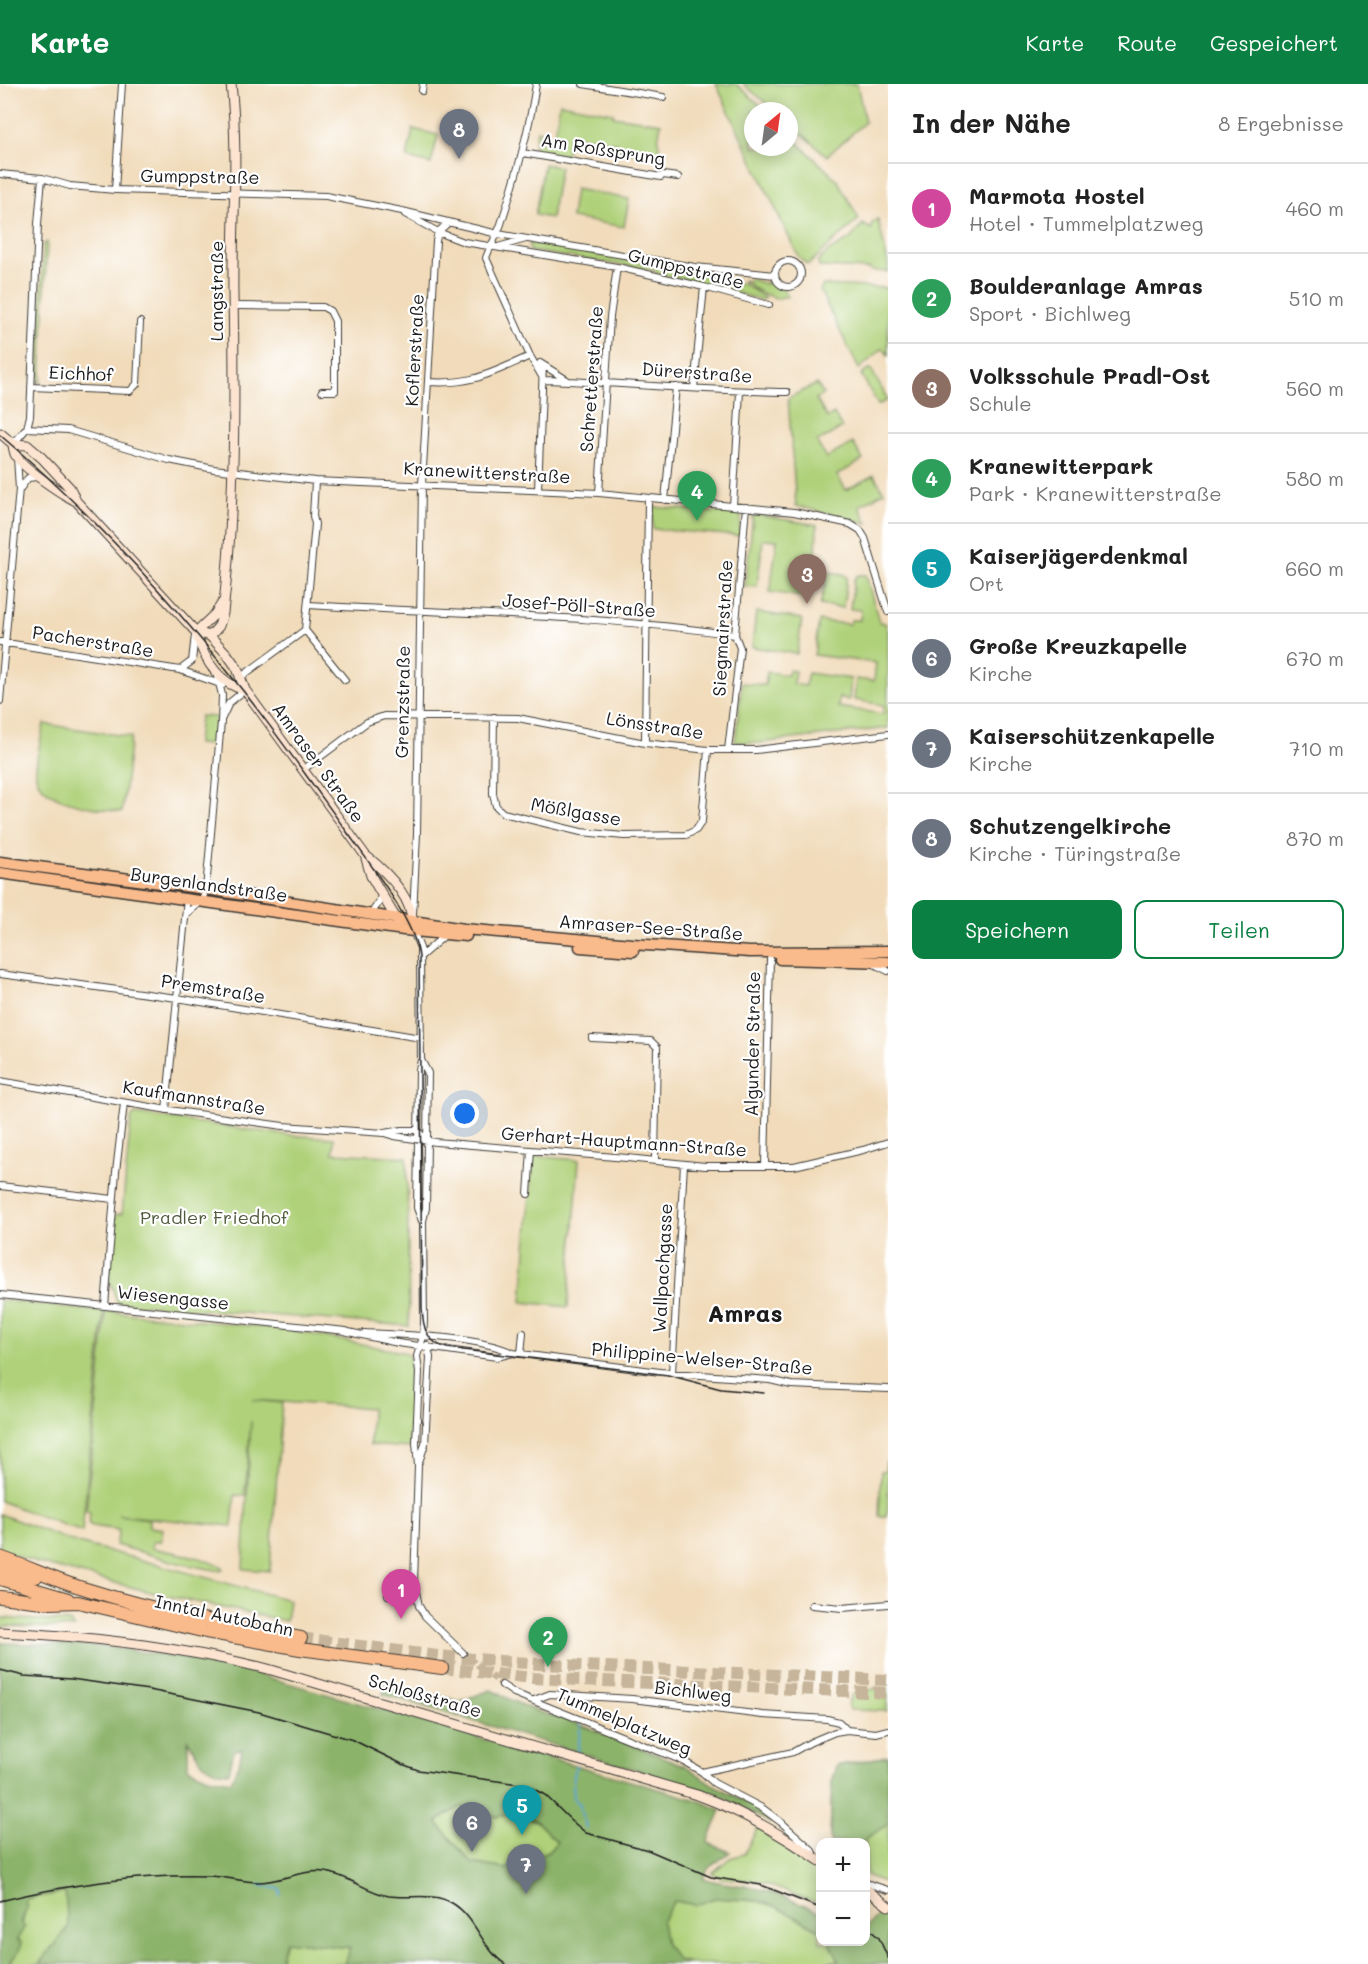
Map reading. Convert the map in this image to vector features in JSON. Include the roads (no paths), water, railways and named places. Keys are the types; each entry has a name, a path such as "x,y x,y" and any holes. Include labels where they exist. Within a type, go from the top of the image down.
{"highway":[{"name":"Inntal Autobahn","path":"0,1557 83,1589 245,1628 301,1638"},
{"path":"0,1567 83,1589"},
{"path":"0,1579 78,1602"},
{"name":"Inntal Autobahn","path":"0,1597 51,1603 78,1602 206,1632 336,1656 442,1668"}],"main road":[{"name":"Burgenlandstraße","path":"1,866 187,898 410,927"},
{"name":"Burgenlandstraße","path":"1,866 206,889 395,917 410,927"},
{"name":"Amraser-See-Straße","path":"410,927 446,934 628,951 888,962"},
{"name":"Amraser-See-Straße","path":"410,927 464,929 681,948 772,952 888,951"}],"street":[{"path":"115,190 122,84"},
{"name":"Langstraße","path":"210,636 223,617 233,471 234,111 231,84"},
{"name":"Langstraße","path":"234,111 237,84"},
{"path":"536,84 523,153 498,234 486,258 530,356 544,380"},
{"path":"584,84 663,97"},
{"name":"Am Roßsprung","path":"523,153 661,177 663,175 678,177"},
{"name":"Gumppstraße","path":"0,174 42,178 70,186 115,190 326,196 399,210 498,234 713,269 775,275"},
{"path":"0,701 3,643 19,489 17,457 13,444 27,428 30,416 42,178"},
{"name":"Gumppstraße","path":"399,210 438,232 464,242 489,248 617,267 769,305"},
{"path":"438,232 450,222"},
{"name":"Koflerstraße","path":"422,485 438,232"},
{"name":"Gumppstraße","path":"489,248 506,246 527,239"},
{"name":"Gumppstraße","path":"788,261 799,266 802,274 799,282 788,287 779,283 775,275 777,267 788,261"},
{"name":"Schretterstraße","path":"599,494 605,382 617,267"},
{"path":"694,388 704,287"},
{"path":"234,306 323,307 330,311 334,321 335,391 321,391"},
{"name":"Eichhof","path":"31,387 130,391 137,384 140,322"},
{"path":"428,381 453,383 468,381 530,356"},
{"path":"530,356 569,380"},
{"path":"538,490 543,365"},
{"name":"Dürerstraße","path":"544,380 740,392 787,392"},
{"path":"665,500 676,387"},
{"path":"733,506 740,392"},
{"name":"Kranewitterstraße","path":"27,428 68,430 169,460 214,469 315,481 538,490 794,512 850,524 860,530 865,538 888,612"},
{"name":"Amraser Straße","path":"0,433 13,444 27,445 42,459 70,488 76,501 196,632 203,655 216,672 240,689 304,769 365,855 385,871 409,905 410,927 418,943 420,957 421,1060 417,1130 417,1208 423,1221"},
{"name":"Amraser Straße","path":"17,457 65,496 76,501"},
{"path":"19,489 28,478 42,478"},
{"path":"241,677 305,630 315,525 315,481"},
{"name":"Grenzstraße","path":"410,927 417,834 422,485"},
{"path":"645,742 648,499"},
{"name":"Siegmairstraße","path":"729,750 740,648 735,635 746,507"},
{"path":"180,670 192,661 196,632 215,614 225,597"},
{"name":"Josef-Pöll-Straße","path":"309,605 420,612 533,615 735,635"},
{"path":"305,630 345,680"},
{"path":"196,632 210,636"},
{"name":"Amraser Straße","path":"210,636 227,654 241,677 240,689"},
{"name":"Pacherstraße","path":"3,643 180,670 240,689"},
{"path":"186,914 202,900 206,889 222,695 216,672"},
{"path":"220,722 229,703 240,689"},
{"name":"Lönsstraße","path":"304,769 372,719 391,715 494,717 540,721 645,742 708,750 788,747 888,734"},
{"name":"Mößlgasse","path":"494,717 493,794 496,806 506,814 580,832 624,836 681,835 693,832 702,821 708,750"},
{"name":"Amraser Straße","path":"365,855 370,876 395,917"},
{"path":"371,914 379,903 381,895"},
{"path":"166,1110 187,898"},
{"path":"420,957 446,934"},
{"name":"Algunder Straße","path":"765,1166 770,958"},
{"path":"865,961 888,971"},
{"name":"Premstraße","path":"0,974 177,998 421,1038"},
{"path":"592,1038 655,1042 657,1047 655,1160"},
{"name":"Amraser Straße","path":"414,1582 418,1466 416,1443 419,1372 417,1356 423,1337 423,1221 426,1208 428,1073 421,1060"},
{"name":"Kaufmannstraße","path":"0,1082 166,1110 283,1126 384,1132 417,1130"},
{"path":"105,1306 113,1199 124,1103"},
{"path":"417,1130 427,1141"},
{"name":"Kaufmannstraße","path":"384,1132 417,1140"},
{"name":"Gerhart-Hauptmann-Straße","path":"417,1140 684,1164 765,1166 805,1164 888,1142"},
{"path":"528,1194 531,1150"},
{"name":"Wallpachgasse","path":"672,1373 684,1164"},
{"path":"0,1186 113,1199"},
{"name":"Wiesengasse","path":"0,1295 344,1331 423,1337"},
{"name":"Wiesengasse","path":"344,1331 420,1346"},
{"path":"521,1354 523,1333"},
{"name":"Amraser Straße","path":"418,1466 424,1444 430,1357 423,1337"},
{"name":"Philippine-Welser-Straße","path":"423,1337 497,1346 513,1353 672,1373 770,1380 791,1385 888,1389"},
{"name":"Philippine-Welser-Straße","path":"420,1346 497,1357 513,1353"},
{"path":"388,1595 414,1582 419,1606 425,1617 463,1653"},
{"path":"812,1605 842,1608 888,1604"},
{"name":"Schloßstraße","path":"0,1632 62,1635 129,1642 223,1658 268,1669 697,1795 726,1806 765,1826 816,1858"},
{"name":"Tummelplatzweg","path":"502,1685 533,1700 683,1761 702,1772 714,1783 762,1808 776,1818 816,1856"},
{"name":"Bichlweg","path":"533,1700 550,1694 632,1699 763,1715 827,1719 839,1722 847,1730"},
{"name":"Bichlweg","path":"702,1772 793,1752 825,1736 847,1730 876,1733 888,1730"},
{"path":"870,1884 888,1890"},
{"path":"870,1892 888,1906"}],"waterway":[{"path":"578,1752 581,1722"},
{"path":"576,1765 573,1782 574,1799 580,1804 586,1828"},
{"path":"259,1885 280,1889 280,1895"}],"tunnel":[{"path":"301,1638 437,1656 539,1664 888,1680"},
{"path":"463,1653 502,1685"},
{"path":"442,1668 533,1678 888,1693"}],"tram line":[{"path":"0,435 98,525 188,624 244,692 367,859 409,927 419,957 422,1308 423,1322 430,1338 447,1348 668,1375 721,1389 764,1393"},
{"path":"0,1670 24,1676 71,1679 149,1690 259,1712 353,1740 418,1770 526,1785 545,1795 586,1833 648,1850 711,1877 761,1885 816,1906"},
{"path":"0,1901 50,1890 130,1879 208,1876 258,1882 308,1872 325,1872 341,1876 389,1896 429,1897 452,1903 467,1916 490,1950 505,1964"},
{"path":"870,1930 879,1938 888,1958"}],"place":[{"name":"Schutzengelkirche","path":"459,159"},
{"name":"Kranewitterpark","path":"697,521"},
{"name":"Volksschule Pradl-Ost","path":"807,604"},
{"name":"Marmota Hostel","path":"401,1619"},
{"name":"Boulderanlage Amras","path":"548,1667"},
{"name":"Kaiserjägerdenkmal","path":"522,1835"},
{"name":"Große Kreuzkapelle","path":"472,1852"},
{"name":"Kaiserschützenkapelle","path":"526,1894"}],"district":[{"name":"Amras","path":"745,1314"}],"park label":[{"name":"Pradler Friedhof","path":"214,1218"}]}
